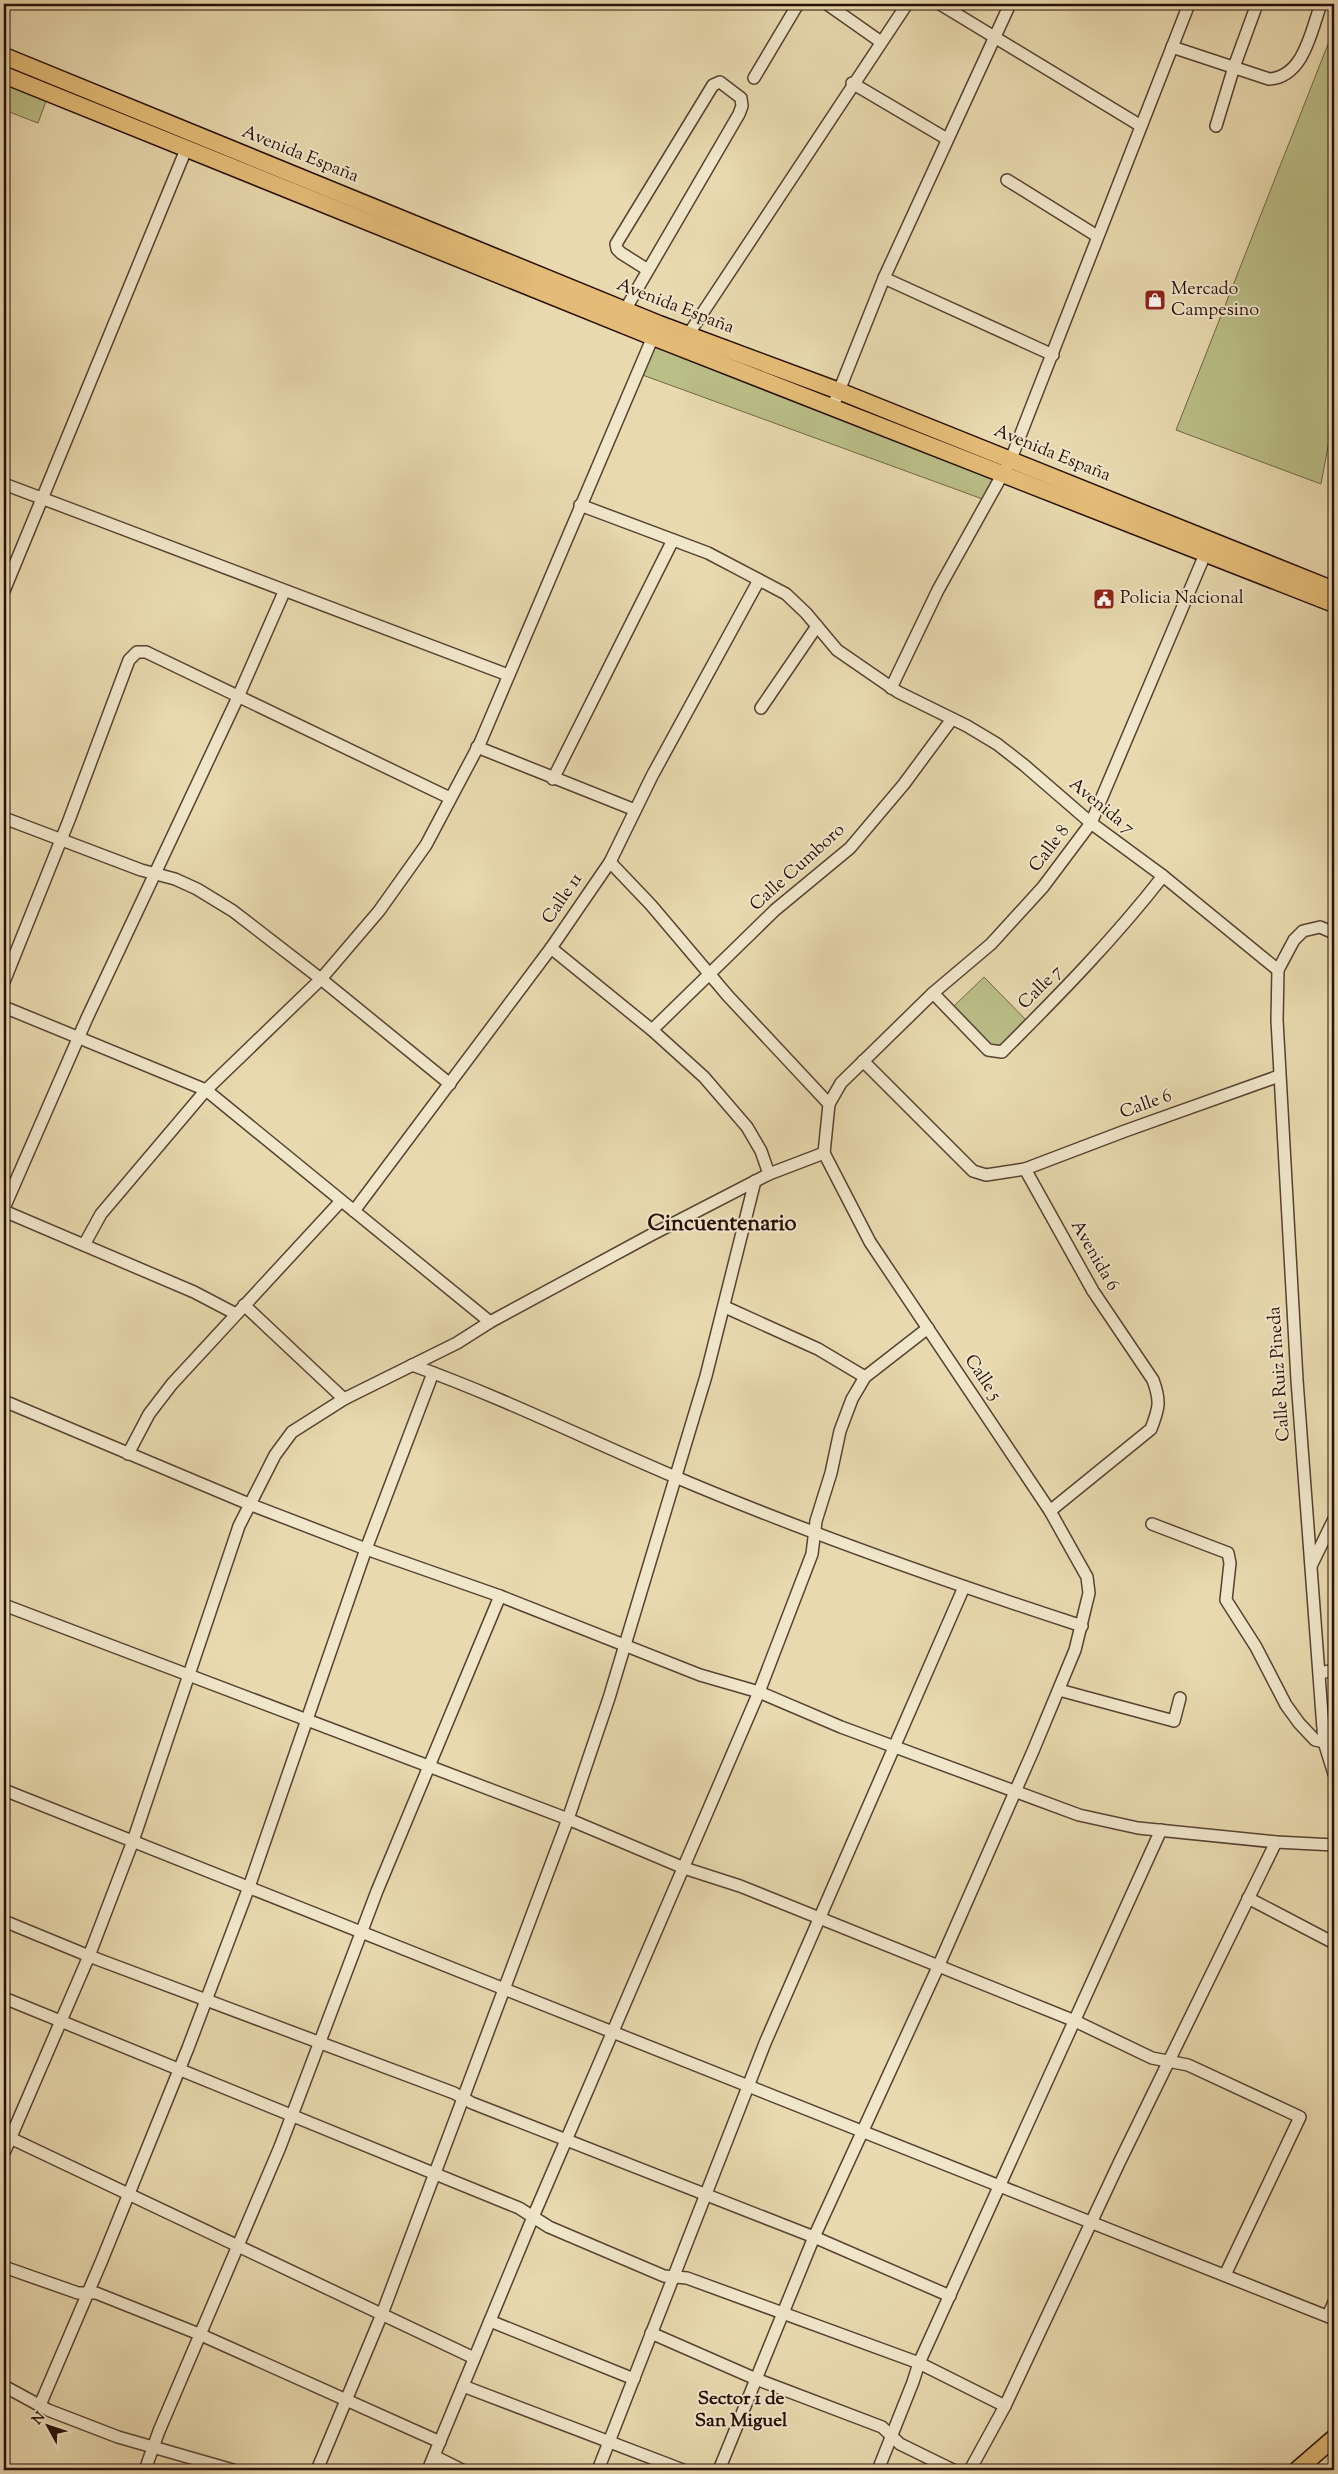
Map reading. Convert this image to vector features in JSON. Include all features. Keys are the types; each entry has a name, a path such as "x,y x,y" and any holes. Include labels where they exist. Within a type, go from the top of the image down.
{"highway":[{"name":"Avenida España","path":"4,56 625,310 656,330 688,335 836,398"},
{"name":"Avenida España","path":"4,75 1007,466 1334,590"},
{"name":"Avenida España","path":"1007,466 1206,552 1334,604"},
{"path":"1297,2470 1334,2438"}],"street":[{"path":"754,78 798,4"},
{"path":"827,4 881,42"},
{"path":"688,335 852,83 907,4"},
{"path":"940,4 1141,126"},
{"path":"836,398 884,278 1010,4"},
{"path":"891,688 938,590 1007,466 1189,4"},
{"path":"1216,126 1234,67 1257,4"},
{"path":"1172,47 1269,79 1280,78 1290,73 1298,64 1321,4"},
{"path":"625,310 739,114 741,98 720,82 713,85 616,244 617,249 621,253 648,270"},
{"path":"852,83 948,139"},
{"path":"4,591 187,147"},
{"path":"1007,180 1096,236"},
{"path":"884,278 1052,355"},
{"path":"84,1245 101,1214 206,1090 321,979 379,911 426,844 477,747 656,330"},
{"path":"4,484 211,561 284,592 508,675"},
{"name":"Avenida 7","path":"580,505 708,553 786,594 837,650 891,688 997,744 1091,823 1163,876 1278,970"},
{"path":"553,779 673,540"},
{"name":"Calle 8","path":"829,1104 841,1083 863,1061 933,993 991,944 1043,887 1091,823 1206,552"},
{"name":"Calle 11","path":"354,1211 551,948 610,862 635,810 759,580"},
{"path":"284,592 238,698 153,874 78,1038 4,1210 240,1310 344,1399"},
{"path":"761,708 817,626"},
{"path":"4,982 61,840 129,660 137,652 146,652 238,698 450,798"},
{"name":"Calle Cumboro","path":"652,1030 775,910 850,848 904,784 952,719"},
{"path":"477,747 553,779 635,810"},
{"path":"4,818 153,874 175,879 226,906 321,979 450,1084"},
{"path":"4,2153 7,2136 89,1956 134,1840 221,1581 249,1504 274,1455 292,1432 344,1399 457,1343 490,1322 755,1181 824,1153 829,1104 709,974 651,905 610,862"},
{"name":"Calle 7","path":"933,993 988,1050 1002,1052 1076,978 1137,910 1163,876"},
{"path":"1278,970 1294,940 1303,931 1320,927 1334,933"},
{"path":"551,948 652,1030 704,1077 737,1113 761,1151 769,1174"},
{"name":"Calle Ruiz Pineda","path":"1278,970 1279,1076 1297,1380 1320,1672 1334,1774"},
{"path":"4,1007 206,1090 490,1322"},
{"path":"863,1061 972,1171 986,1175 1025,1169"},
{"name":"Calle 6","path":"1025,1169 1279,1076"},
{"name":"Calle 5","path":"719,2470 814,2237 938,1967 1059,1690 1082,1626 1089,1593 1088,1577 1050,1511 870,1242 824,1153"},
{"name":"Avenida 6","path":"1025,1169 1093,1291 1153,1380 1158,1395 1159,1409 1151,1429 1050,1511"},
{"path":"317,2470 382,2314 436,2174 568,1818 609,1698 725,1306 755,1181"},
{"path":"128,1454 149,1414 160,1398 341,1201"},
{"path":"725,1306 818,1349 865,1376"},
{"path":"428,2470 533,2217 759,1692 812,1554 814,1532 840,1431 852,1399 865,1376 928,1328"},
{"path":"412,1365 433,1372 675,1477 814,1532 964,1588 1082,1626"},
{"path":"40,2405 180,2068 249,1887 366,1549 433,1372"},
{"path":"4,1401 249,1504 366,1549 500,1596 700,1675 759,1692 895,1747 1015,1793 1079,1815 1138,1828 1276,1842 1334,1845"},
{"path":"1312,1564 1334,1519"},
{"path":"1152,1524 1228,1553 1230,1563 1226,1600 1256,1646 1286,1705 1298,1723 1315,1740 1329,1743"},
{"path":"598,2470 749,2084 841,1866 964,1588"},
{"path":"145,2470 199,2334 238,2247 292,2116 362,1932 500,1596"},
{"path":"4,1605 568,1818 684,1868 740,1886 1075,2021 1152,2058 1188,2065 1300,2118 1225,2275"},
{"path":"1320,1672 1334,1670"},
{"path":"1059,1690 1174,1721 1180,1698"},
{"path":"4,1790 749,2084 1331,2318 1334,2302"},
{"path":"878,2470 919,2363 1161,1830"},
{"path":"970,2470 1005,2406 1168,2062 1276,1842"},
{"path":"1248,1898 1334,1943"},
{"path":"4,1921 89,1956 454,2093 567,2141 814,2237 950,2296"},
{"path":"4,1998 180,2068 518,2208 549,2227 664,2276 686,2278 783,2315 919,2363 1005,2406"},
{"path":"7,2136 474,2358"},
{"path":"4,2267 78,2293 96,2293 199,2334 440,2442"},
{"path":"490,2321 634,2379"},
{"path":"651,2333 756,2379 882,2427 892,2434 900,2444 953,2470"},
{"path":"4,2386 40,2405 118,2437 233,2470"},
{"path":"463,2386 683,2470"},
{"path":"434,2456 462,2470"}],"green space":[{"path":"1334,29 1334,414 1321,484 1176,430"},
{"path":"4,75 49,93 38,123 4,110"},
{"path":"653,337 1003,473 988,501 637,373"},
{"path":"984,977 1028,1022 996,1052 953,1007"}],"place":[{"name":"Mercado Campesino","path":"1155,300"},
{"name":"Policia Nacional","path":"1104,599"}],"district":[{"name":"Cincuentenario","path":"722,1225"},
{"name":"Sector 1 de San Miguel","path":"741,2410"}]}
